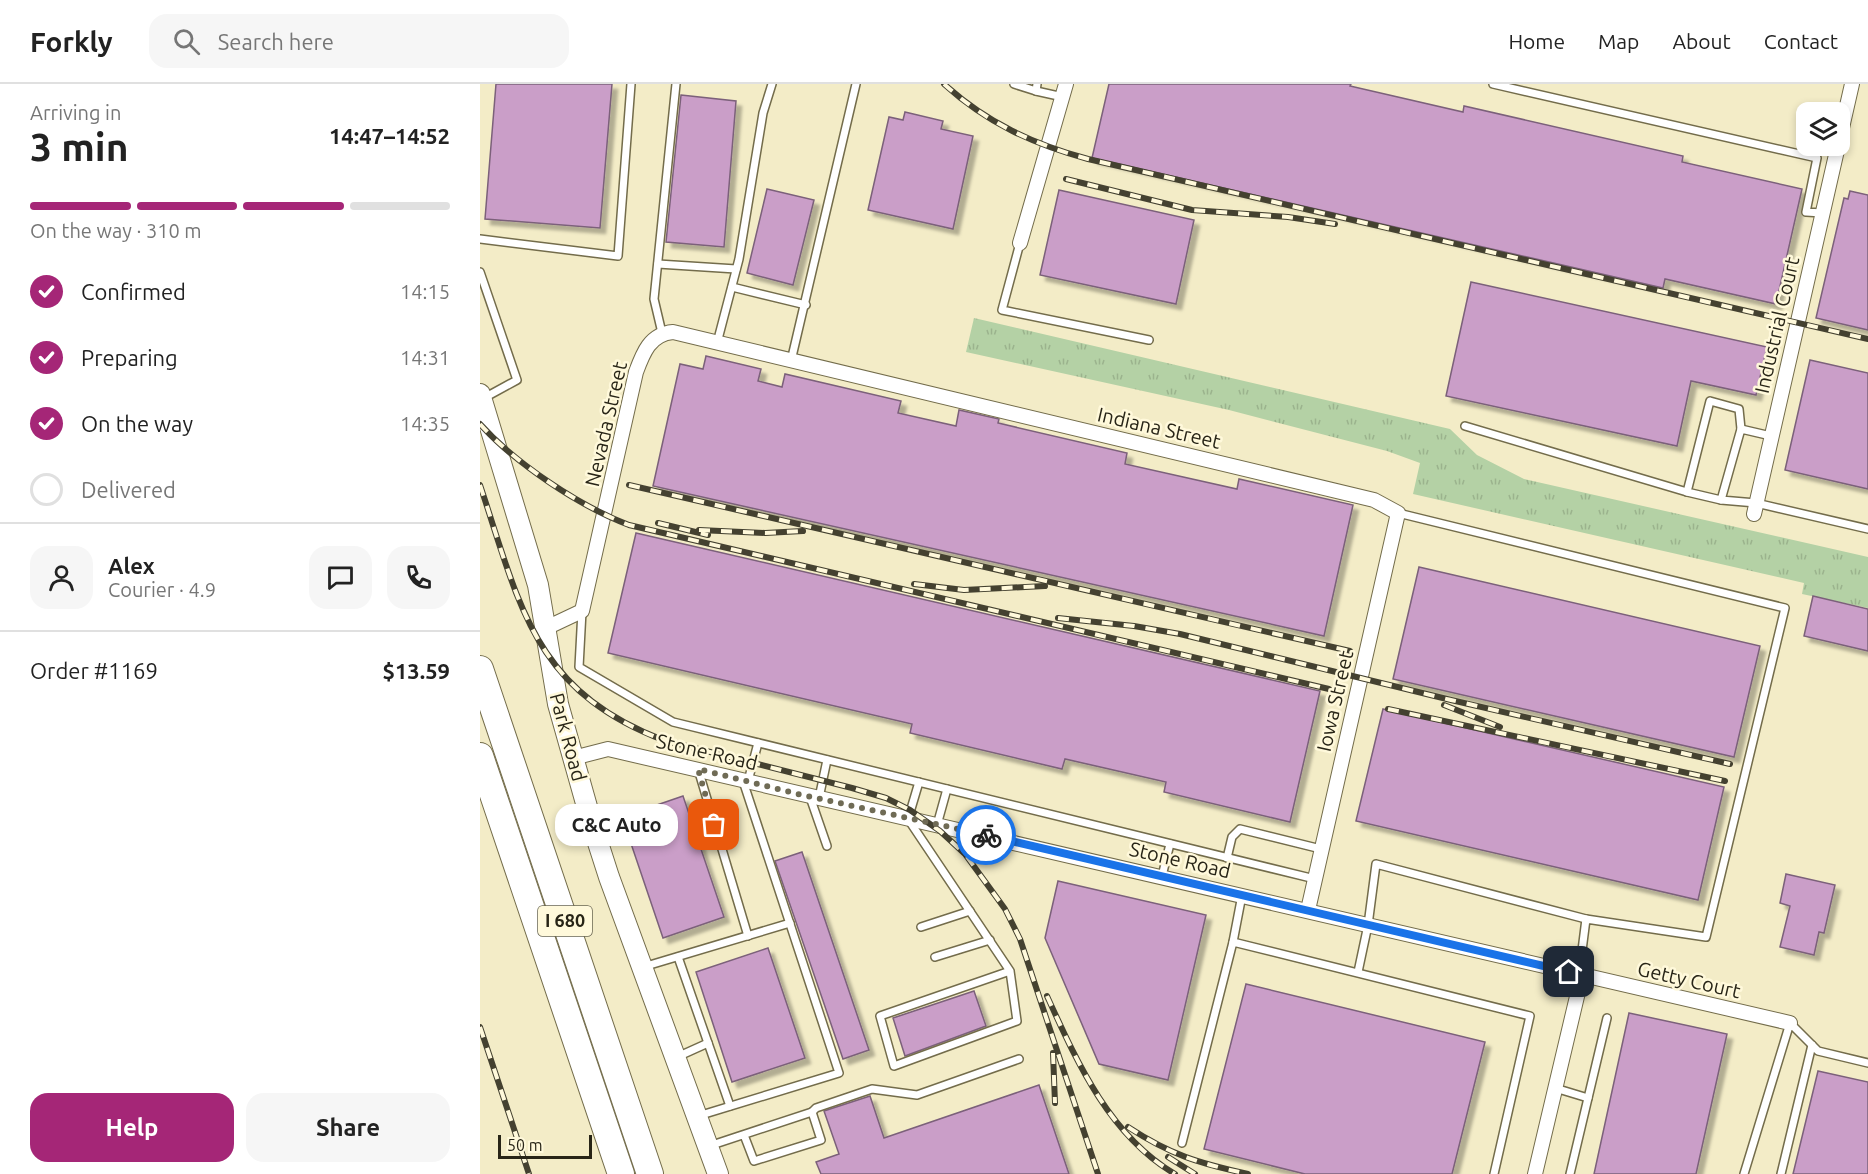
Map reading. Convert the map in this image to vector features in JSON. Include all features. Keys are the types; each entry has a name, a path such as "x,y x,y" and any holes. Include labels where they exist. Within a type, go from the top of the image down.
{"highway":[{"name":"I 680","path":"480,669 650,1174"},
{"name":"I 680","path":"480,756 621,1174"}],"street":[{"path":"1848,102 1852,84"},
{"path":"1020,243 1065,91"},
{"name":"Industrial Court","path":"1755,509 1836,156"},
{"path":"662,333 673,332 791,361"},
{"name":"Nevada Street","path":"582,611 636,372 644,350 662,333"},
{"name":"Indiana Street","path":"791,361 1374,500 1393,509"},
{"name":"Park Road","path":"481,397 528,548 546,628 558,704 609,878 718,1174"},
{"name":"Iowa Street","path":"1308,910 1393,509"},
{"path":"546,628 582,611"},
{"name":"Stone Road","path":"573,758 608,749 1579,974"},
{"path":"1535,1174 1579,988 1579,974"},
{"name":"Getty Court","path":"1579,974 1790,1023"}],"lane":[{"path":"480,239 618,256 631,84"},
{"path":"662,333 654,299 676,84"},
{"path":"717,343 736,269 763,112 772,84"},
{"path":"791,361 806,305 856,84"},
{"path":"1014,84 1065,91"},
{"path":"1494,84 1817,158 1806,212 1822,213"},
{"path":"1020,243 1002,310 1149,340"},
{"path":"658,264 736,269"},
{"path":"480,272 517,380 481,397"},
{"path":"732,286 806,305"},
{"path":"1687,492 1710,401 1738,409 1741,429 1721,500"},
{"path":"1465,426 1687,492 1755,509 1868,529"},
{"path":"1741,429 1772,436"},
{"path":"1358,972 1368,925 1376,864 1586,919 1706,937 1785,608 1393,509"},
{"path":"582,611 579,667 673,723 1315,879"},
{"path":"698,1116 839,1073 746,781 758,743"},
{"path":"827,760 814,798 827,846"},
{"path":"698,769 748,936"},
{"path":"919,782 908,819 1010,971 1017,1021 894,1066 880,1016 1010,971"},
{"path":"938,825 947,789"},
{"path":"1227,858 1232,837 1240,830 1321,849"},
{"path":"1162,876 1170,844"},
{"path":"1182,1143 1233,942 1242,895"},
{"path":"921,927 970,911"},
{"path":"1579,974 1586,919"},
{"path":"642,968 790,923"},
{"path":"935,957 990,940"},
{"path":"1233,942 1530,1016 1494,1174"},
{"path":"678,957 730,1106"},
{"path":"1570,1174 1607,1018"},
{"path":"1744,1174 1790,1023 1818,1051 1868,1063"},
{"path":"675,1058 708,1044"},
{"path":"1781,1174 1812,1045"},
{"path":"709,1146 812,1112 816,1108 872,1089 917,1095 1019,1059"},
{"path":"1555,1088 1588,1098"},
{"path":"744,1135 754,1161 821,1140 812,1112"}],"green space":[{"path":"974,318 1450,429 1477,455 1524,479 1868,557 1868,608 1802,594 1804,583 1413,494 1420,463 1387,451 1229,410 966,352"}],"building":[{"path":"496,84 612,84 600,228 485,219"},
{"path":"1109,84 1351,84 1350,86 1463,112 1464,106 1683,156 1682,162 1802,189 1776,304 1665,279 1663,288 1092,158"},
{"path":"681,95 736,101 724,247 666,242"},
{"path":"905,112 943,121 941,129 973,136 953,229 868,210 889,117 903,120"},
{"path":"767,189 814,200 793,285 747,273"},
{"path":"1059,190 1194,220 1176,304 1040,275"},
{"path":"1850,191 1868,195 1868,330 1816,318 1844,198 1848,199"},
{"path":"1471,282 1767,347 1756,395 1691,381 1677,446 1446,396"},
{"path":"706,356 761,369 758,381 782,387 785,374 901,401 898,413 956,426 959,410 999,419 998,423 1127,453 1125,464 1237,489 1239,479 1353,505 1324,636 653,486 680,364 703,369"},
{"path":"1810,360 1868,373 1868,489 1785,470"},
{"path":"636,533 1320,691 1290,822 1164,792 1166,782 1065,759 1062,769 910,733 912,724 608,653"},
{"path":"1419,567 1760,646 1734,757 1393,679"},
{"path":"1813,596 1868,609 1868,651 1804,636"},
{"path":"1383,709 1724,787 1698,900 1356,821"},
{"path":"683,796 724,917 663,938 622,817"},
{"path":"802,852 869,1050 843,1059 775,861"},
{"path":"1786,874 1835,885 1824,933 1819,932 1814,955 1780,947 1790,906 1780,903"},
{"path":"1058,881 1206,915 1168,1080 1099,1064 1045,938"},
{"path":"768,948 805,1058 732,1082 696,972"},
{"path":"1246,984 1485,1042 1452,1174 1305,1174 1204,1149"},
{"path":"974,991 986,1026 905,1056 893,1018"},
{"path":"1629,1013 1727,1034 1696,1174 1594,1174"},
{"path":"1818,1071 1868,1082 1868,1174 1793,1174"},
{"path":"1039,1085 1069,1174 821,1174 816,1162 839,1154 824,1111 870,1096 884,1138"}],"railway":[{"path":"944,84 994,121 1030,139 1088,159 1868,339"},
{"path":"1066,179 1192,210 1288,217 1335,224"},
{"path":"480,424 511,454 549,482 590,507 629,525 1329,689"},
{"path":"480,485 521,605 538,639 559,669 585,696 619,720 663,740 886,798 910,810 940,831 965,854 1005,909 1020,939 1098,1174"},
{"path":"629,485 1350,651"},
{"path":"658,523 708,535"},
{"path":"699,530 765,533 803,531"},
{"path":"914,584 964,590 1045,586"},
{"path":"1058,618 1134,626 1180,634 1451,700 1730,764"},
{"path":"1444,705 1500,727"},
{"path":"1388,709 1725,781"},
{"path":"1047,996 1083,1071 1113,1118 1152,1158 1175,1174"},
{"path":"480,1027 529,1174"},
{"path":"1053,1053 1055,1103"},
{"path":"1128,1127 1158,1145 1185,1157 1248,1174"},
{"path":"1168,1157 1195,1174"}],"way so far":[{"path":"714,825 698,769 798,794 986,835"}],"place":[{"name":"C&C Auto","path":"714,825"}],"route":[{"path":"986,835 1569,972"}]}
